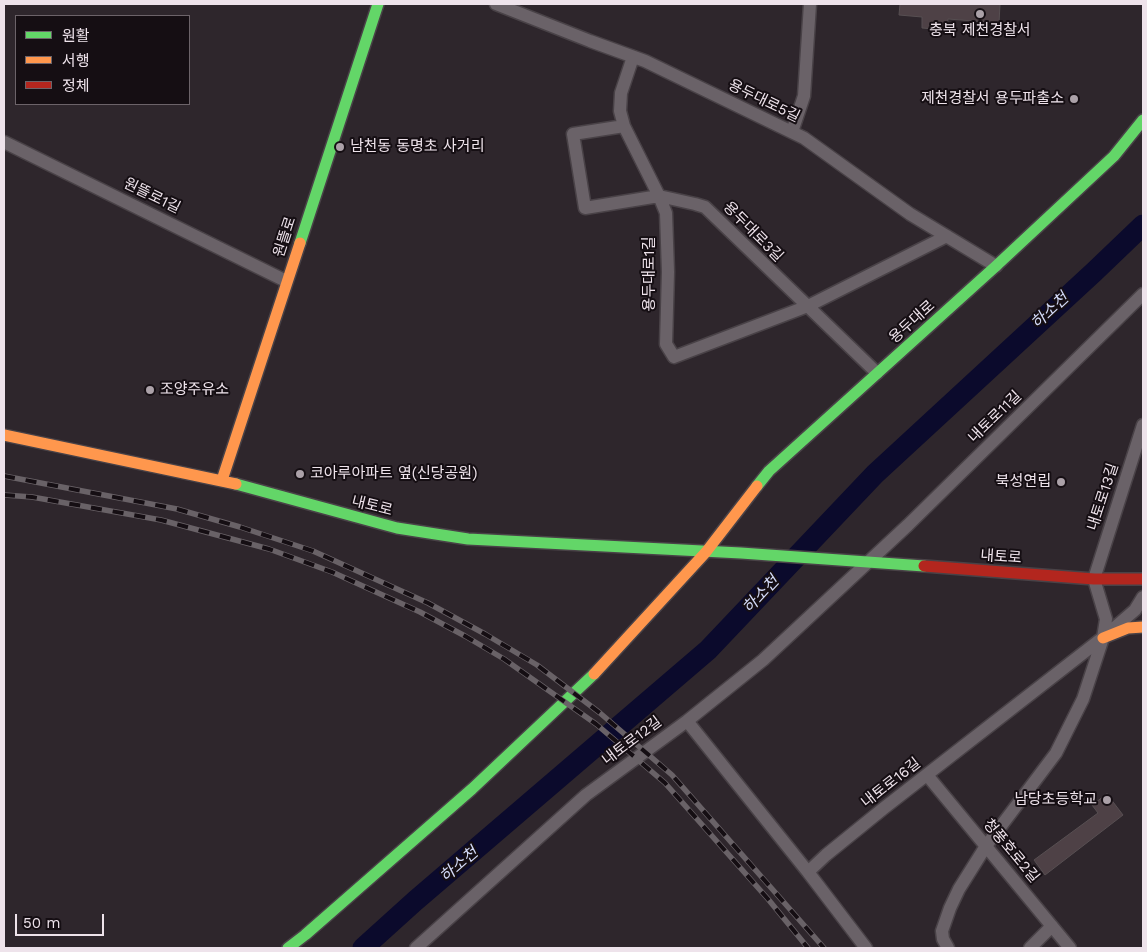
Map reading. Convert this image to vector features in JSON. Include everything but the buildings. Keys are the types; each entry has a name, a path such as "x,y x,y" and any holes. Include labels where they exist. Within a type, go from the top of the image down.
{"street":[{"name":"원뜰로","path":"222,480 378,4"},
{"name":"용두대로5길","path":"496,4 645,61 804,138 910,214 996,266"},
{"path":"792,132 804,96 810,4"},
{"name":"용두대로1길","path":"633,57 621,93 620,111 624,126 666,213 668,272 666,344 674,357 808,306"},
{"name":"용두대로","path":"288,948 472,789 601,667 706,552 769,471 996,266 1114,156 1143,120"},
{"name":"용두대로3길","path":"624,126 573,134 585,208 659,196 705,207 878,373"},
{"name":"원뜰로1길","path":"4,142 286,281"},
{"path":"808,306 947,236"},
{"name":"내토로11길","path":"863,562 1143,294"},
{"name":"내토로13길","path":"1094,579 1143,425"},
{"name":"내토로","path":"4,435 222,480 397,528 468,539 741,553 1094,579 1143,579"},
{"name":"내토로12길","path":"416,948 586,795 687,720 763,660 863,562"},
{"path":"948,948 943,939 942,931 944,922 959,889 986,846 1056,753 1083,699 1103,638 1106,620 1094,579"},
{"name":"내토로16길","path":"808,872 826,855 1103,638 1134,610 1143,597"},
{"path":"1103,638 1128,628 1143,627"},
{"path":"687,720 866,948"},
{"name":"청풍호로2길","path":"927,775 1052,926 1066,946"},
{"path":"1030,948 1052,926"}],"waterway":[{"name":"하소천","path":"363,948 415,901 708,650 875,474 1143,225"}],"railway":[{"path":"4,476 177,509 240,527 313,551 428,603 485,634 537,665 600,713 672,775 824,948"},
{"path":"4,495 32,497 161,520 269,549 332,572 420,612 465,636 504,659 596,724 665,783 768,899 808,948"}],"traffic: fast":[{"path":"300,243 378,4"},
{"path":"757,486 769,471 996,266 1114,156 1143,120"},
{"path":"236,484 397,528 468,539 741,553 924,566"},
{"path":"288,948 472,789 594,674"}],"traffic: slow":[{"path":"222,480 300,243"},
{"path":"4,435 236,484"},
{"path":"594,674 706,552 757,486"},
{"path":"1103,638 1128,628 1143,627"}],"traffic: jam":[{"path":"924,566 1094,579 1143,579"}],"place":[{"name":"충북 제천경찰서","path":"980,14"},
{"name":"제천경찰서 용두파출소","path":"1074,99"},
{"name":"남천동 동명초 사거리","path":"340,147"},
{"name":"조양주유소","path":"150,390"},
{"name":"코아루아파트 옆(신당공원)","path":"300,474"},
{"name":"북성연립","path":"1061,482"},
{"name":"남당초등학교","path":"1107,800"}]}
